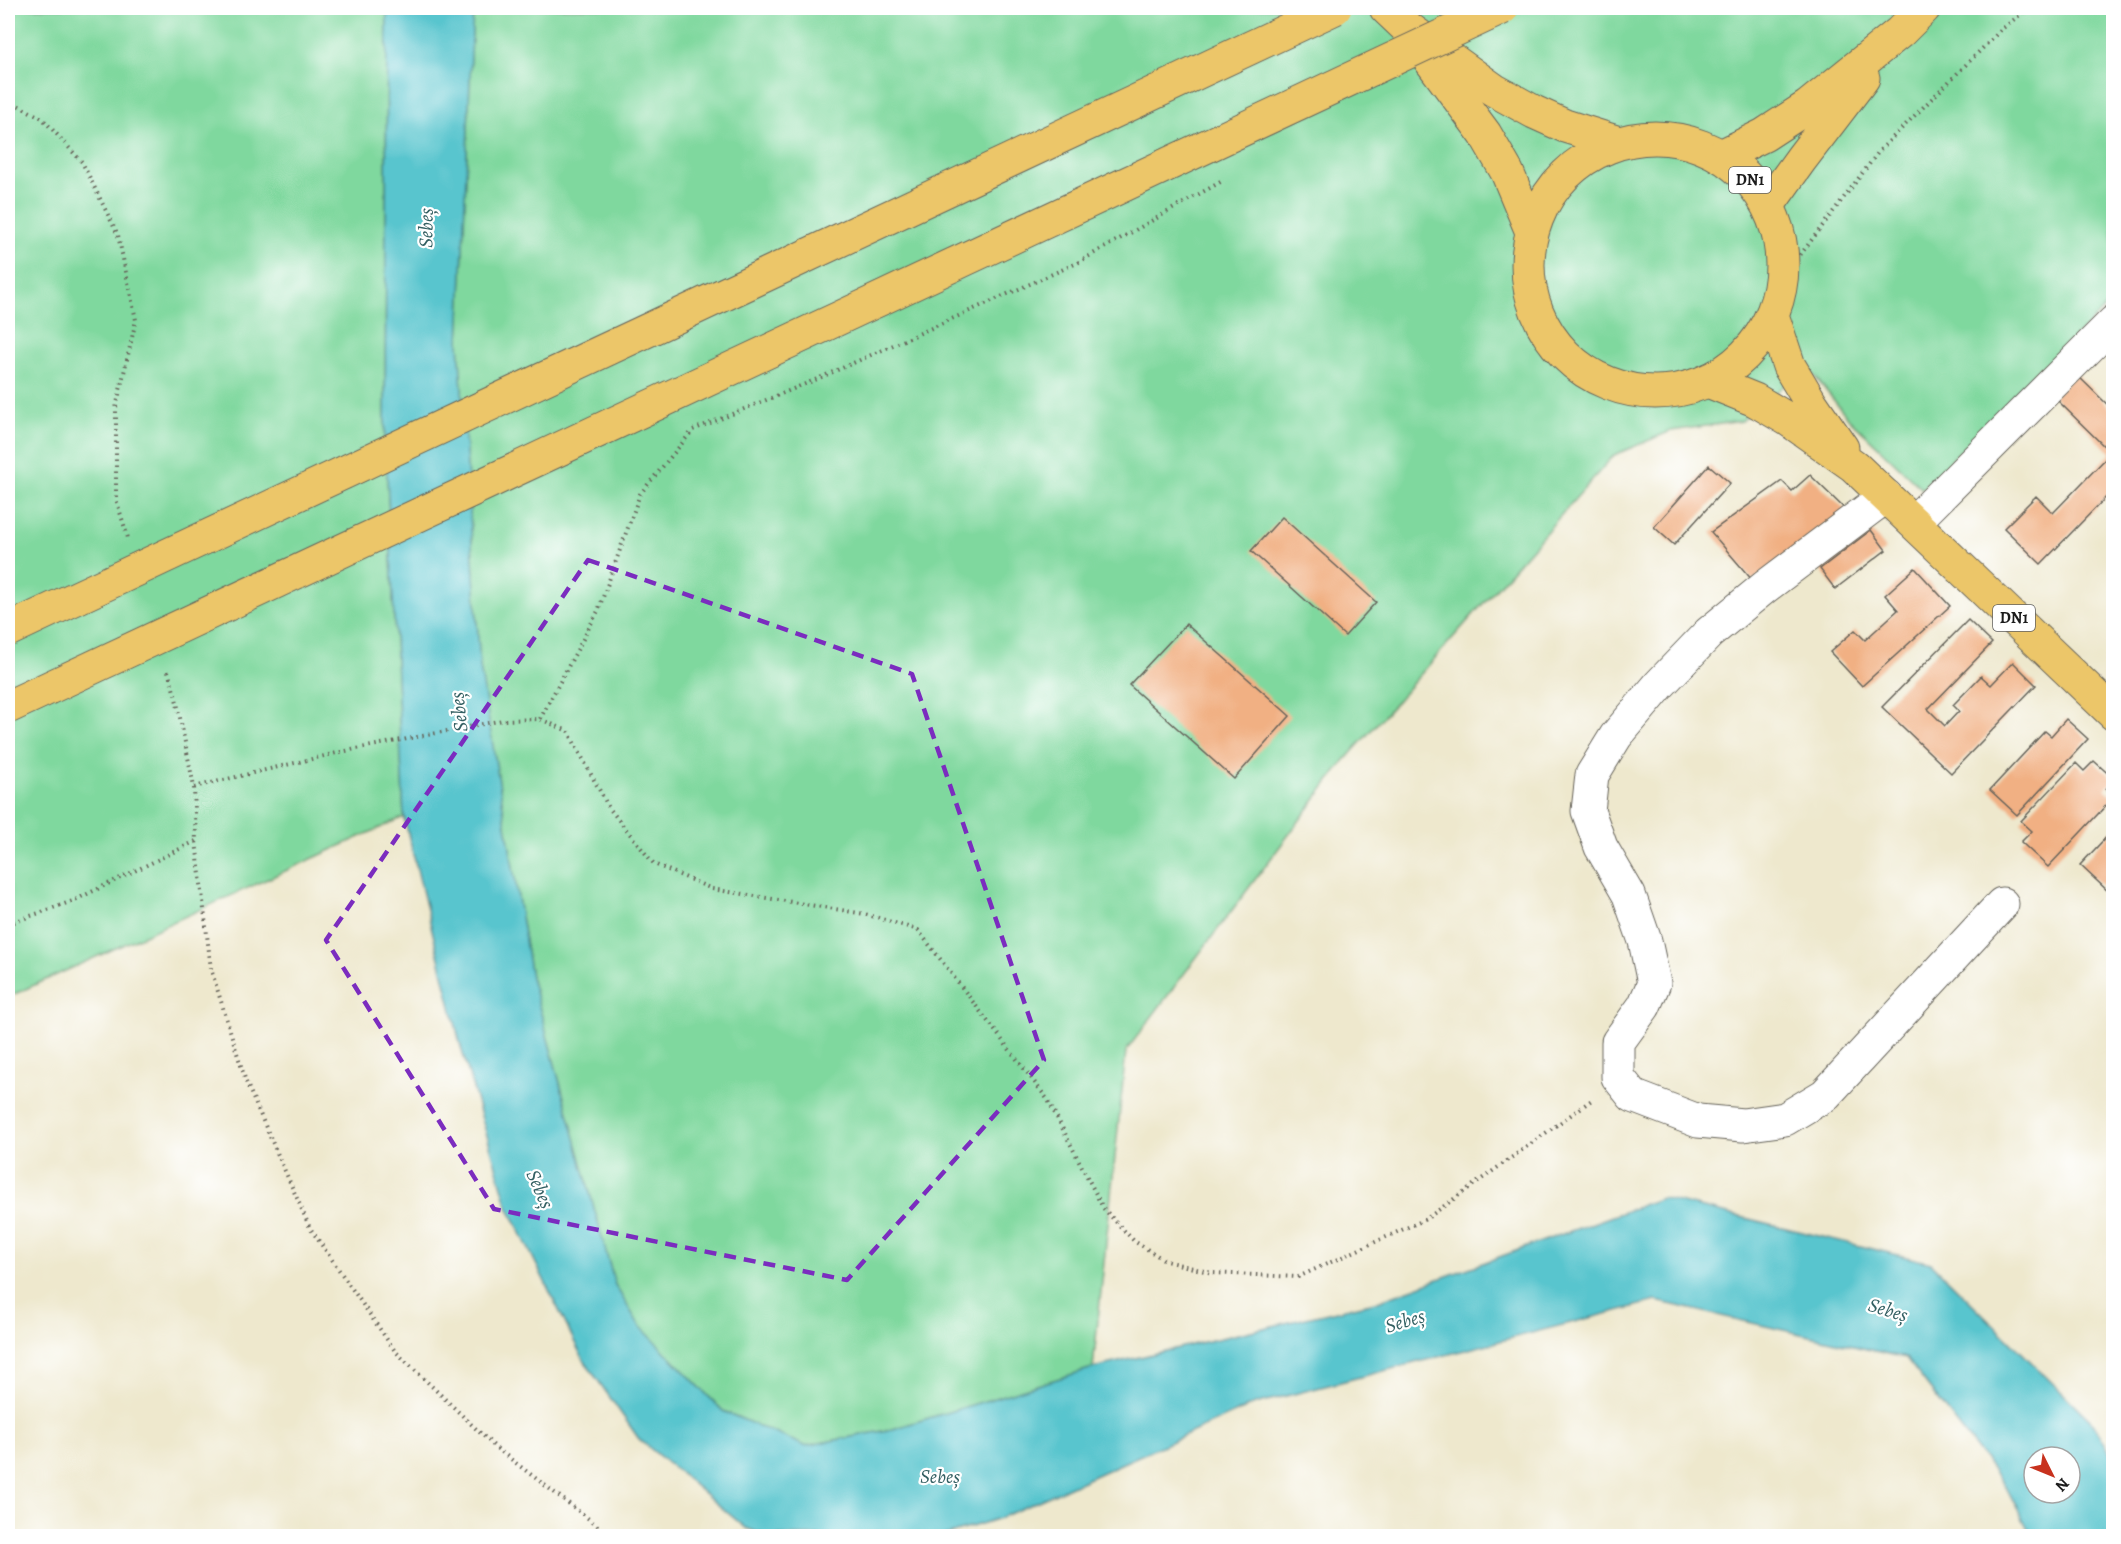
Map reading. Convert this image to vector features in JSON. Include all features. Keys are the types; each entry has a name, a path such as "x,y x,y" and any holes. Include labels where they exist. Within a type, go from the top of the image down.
{"main road":[{"path":"8,630 1335,8"},
{"path":"8,707 1502,8"},
{"path":"1721,156 1764,135 1807,106 1900,32 1924,8"},
{"name":"DN1","path":"1395,16 1494,90 1565,126 1619,143"},
{"name":"DN1","path":"1395,16 1485,134 1507,172 1532,232"},
{"path":"1768,205 1900,32"},
{"name":"DN1","path":"1654,137 1689,142 1721,156 1748,178 1768,205 1780,241 1782,279 1772,315 1757,342 1735,364 1708,381 1669,392 1621,387 1589,375 1558,348 1537,313 1528,273 1532,232 1550,193 1580,162 1619,143 1654,137"},
{"name":"DN1","path":"1772,315 1790,366 1811,403 1854,466"},
{"name":"DN1","path":"1708,381 1755,400 1789,420 1854,466 2114,714"}],"street":[{"path":"1914,522 2114,322"},
{"path":"1886,496 1765,587 1709,633 1660,684 1616,736 1592,775 1588,812 1601,847 1629,895 1645,941 1654,983 1644,1006 1618,1042 1618,1077 1633,1096 1698,1121 1743,1125 1785,1119 1825,1095 2002,904"}],"path":[{"path":"1782,279 1880,150 2003,28 2029,8"},
{"path":"8,100 42,118 81,162 118,235 136,320 116,408 116,499 129,543"},
{"path":"540,719 598,611 640,494 693,430 815,380 1077,263 1233,175"},
{"path":"166,665 176,698 194,787 196,841 211,969 246,1082 310,1228 395,1351 495,1447 611,1536"},
{"path":"194,787 341,752 503,720 540,719 568,731 609,808 654,864 712,889 865,914 918,930 1048,1100 1103,1208 1134,1241 1166,1262 1212,1273 1298,1276 1426,1219 1584,1107 1618,1077"},
{"path":"8,924 73,901 196,841"}],"highlighted area":[{"path":"588,560 912,674 1044,1060 847,1280 494,1209 326,940"}],"green space":[{"path":"8,8 387,8 385,436 404,817 8,997"},
{"path":"473,8 2113,8 2113,300 1922,489 1849,419 1807,367 1741,421 1671,431 1614,455 1345,760 1126,1051 1093,1368 893,1429 805,1446 723,1411 638,1325 615,1285 531,977 480,667 459,344"}],"water":[{"name":"Sebeș","path":"387,8 473,8 459,344 480,667 531,977 615,1285 639,1325 723,1411 805,1446 893,1429 1093,1368 1375,1302 1662,1198 1931,1263 2094,1424 2113,1458 2113,1536 2032,1536 2006,1487 1906,1358 1656,1301 1255,1404 1000,1518 943,1536 767,1536 746,1528 639,1439 583,1359 508,1207 462,1051 404,817 385,436"}],"building":[{"path":"2075,373 2114,411 2114,489 2041,564 2004,528 2036,496 2053,513 2111,453 2053,396"},
{"path":"1709,465 1730,483 1674,545 1654,527"},
{"path":"1810,475 1849,513 1753,581 1711,532 1782,481 1792,491"},
{"path":"1282,517 1376,602 1345,636 1251,551"},
{"path":"1871,530 1886,550 1835,589 1820,569"},
{"path":"1915,568 1950,606 1862,686 1830,652 1855,630 1865,640 1898,610 1885,595"},
{"path":"1968,620 1992,643 1928,709 1945,726 1959,711 1953,705 1981,676 1991,685 2013,662 2036,685 1951,773 1882,707"},
{"path":"1186,624 1290,716 1234,779 1129,685"},
{"path":"2066,719 2088,739 2017,815 1990,790 2045,731 2051,736"},
{"path":"2094,761 2114,779 2105,789 2114,797 2048,867 2021,842 2032,831 2021,821 2076,763 2084,771"},
{"path":"2114,829 2114,890 2110,893 2080,865"}]}
